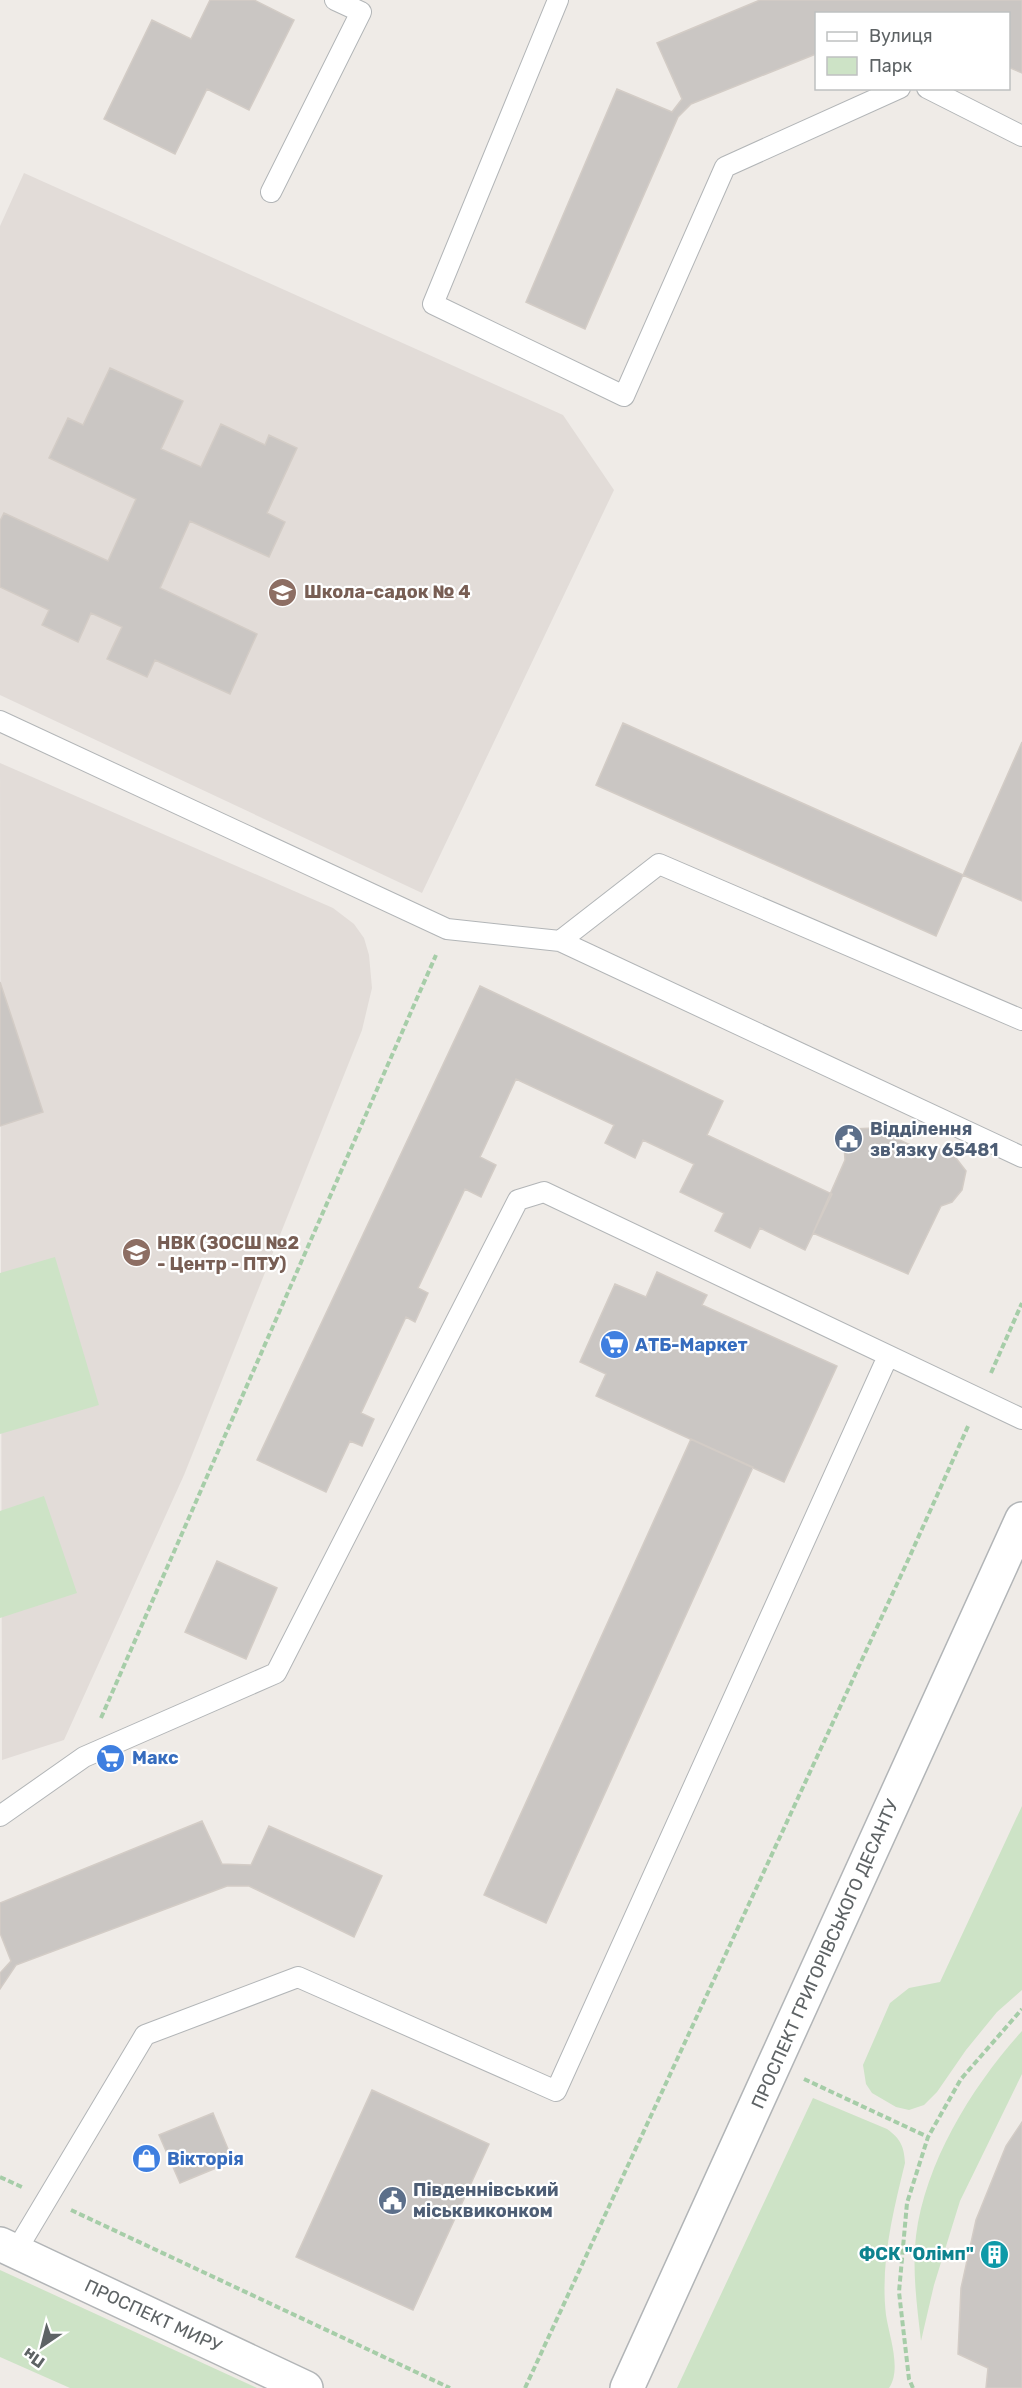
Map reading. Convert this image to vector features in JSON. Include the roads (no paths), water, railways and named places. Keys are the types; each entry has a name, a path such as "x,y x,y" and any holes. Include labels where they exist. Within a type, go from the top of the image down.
{"street":[{"name":"ПРОСПЕКТ ГРИГОРІВСЬКОГО ДЕСАНТУ","path":"627,2388 1022,1520"},
{"name":"ПРОСПЕКТ МИРУ","path":"8,2248 306,2388"}],"lane":[{"path":"271,192 361,12 335,0"},
{"path":"558,0 433,304 624,396 725,167 896,90"},
{"path":"931,90 1022,136"},
{"path":"0,721 447,929 560,941 1022,1157"},
{"path":"560,941 659,864 1022,1020"},
{"path":"0,1816 84,1757 276,1673 518,1200 544,1192 1022,1419"},
{"path":"8,2248 47,2199 145,2035 298,1977 556,2091 888,1356"}],"place":[{"name":"Школа-садок № 4","path":"283,592"},
{"name":"Відділення зв'язку 65481","path":"849,1139"},
{"name":"НВК (ЗОСШ №2 - Центр - ПТУ)","path":"136,1253"},
{"name":"АТБ-Маркет","path":"614,1345"},
{"name":"Макс","path":"111,1758"},
{"name":"Вікторія","path":"146,2159"},
{"name":"Південнівський міськвиконком","path":"392,2200"},
{"name":"ФСК \"Олімп\"","path":"995,2254"}]}
